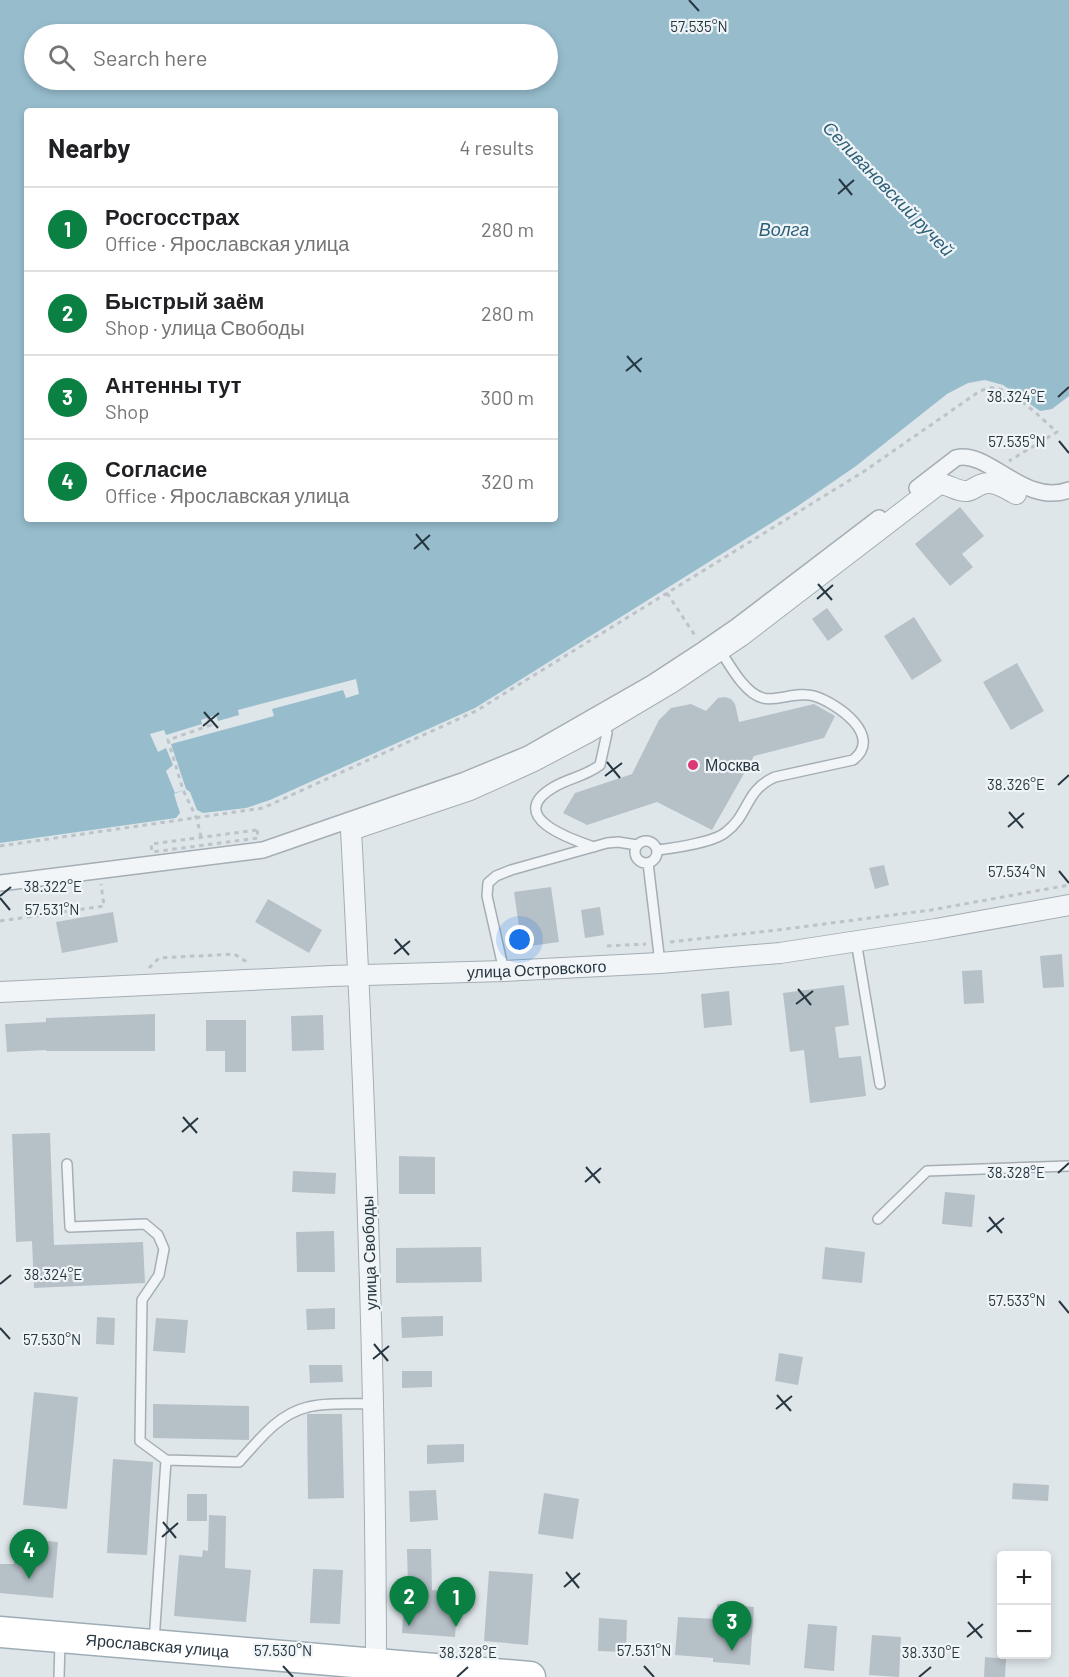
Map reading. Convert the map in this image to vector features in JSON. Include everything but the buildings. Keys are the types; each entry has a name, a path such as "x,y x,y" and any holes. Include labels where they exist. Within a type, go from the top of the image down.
{"main road":[{"name":"Ярославская улица","path":"0,1632 154,1645 376,1670 530,1677"}],"street":[{"path":"0,883 263,850 465,780 528,754 712,650 736,627 956,458 968,457 1029,488 1049,494 1069,490"},
{"path":"602,724 670,683 939,484 968,491 986,482 994,483 1016,494"},
{"name":"улица Свободы","path":"376,1670 374,1404 359,975 351,830 470,790 532,762 602,724"},
{"name":"улица Островского","path":"0,992 660,963 780,953 1069,905"}],"lane":[{"path":"658,850 724,835 740,818 754,791 764,782 775,777 853,760 860,755 863,745 863,734 857,725 828,702 813,696 797,695 763,699 750,691 712,650"},
{"path":"594,846 573,840 548,827 538,818 536,806 541,796 555,786 590,772 600,765 607,733 602,724"},
{"path":"649,840 655,844 658,850 656,858 648,863 641,862 636,856 637,845 649,840"},
{"path":"504,971 487,896 488,883 496,876 511,870 594,846 618,842 637,845"},
{"path":"648,863 660,963"},
{"path":"856,941 880,1084"},
{"path":"67,1164 69,1227 145,1224 158,1234 164,1249 159,1275 142,1300 140,1441 166,1460 239,1462 266,1432 290,1413 309,1406 374,1404"},
{"path":"878,1219 927,1171 1069,1166"},
{"path":"154,1645 166,1460"},
{"path":"59,1677 60,1637"}],"path":[{"path":"0,846 267,807 476,711 862,472 977,393 990,388 1002,389 1019,400 1057,432 995,470"},
{"path":"667,593 712,650"},
{"path":"201,837 197,819 183,790 168,740 211,725 208,718"},
{"path":"152,852 151,844 201,837 257,830 258,838"},
{"path":"0,921 104,906 99,870"},
{"path":"602,946 659,943 778,930 931,910 1069,885"},
{"path":"144,973 159,958 234,954 248,962"}],"water":[{"name":"Волга","path":"0,0 1069,0 1069,396 1052,409 1040,411 1003,385 985,380 968,383 947,394 856,466 795,508 475,708 270,800 246,808 203,813 197,810 190,792 186,789 174,794 180,813 176,818 0,843"}],"pier":[{"path":"356,679 359,694 346,698 343,690 272,709 274,716 171,744 186,789 175,793 166,771 173,765 166,748 158,752 150,734 164,730 166,735 202,724 201,720 216,715 218,721 239,715 238,710"}],"place":[{"name":"Москва","path":"693,765"},
{"name":"Согласие","path":"29,1579"},
{"name":"Быстрый заём","path":"409,1626"},
{"name":"Росгосстрах","path":"456,1627"},
{"name":"Антенны тут","path":"732,1651"}],"water label":[{"name":"Селивановский ручей","path":"888,189"}]}
